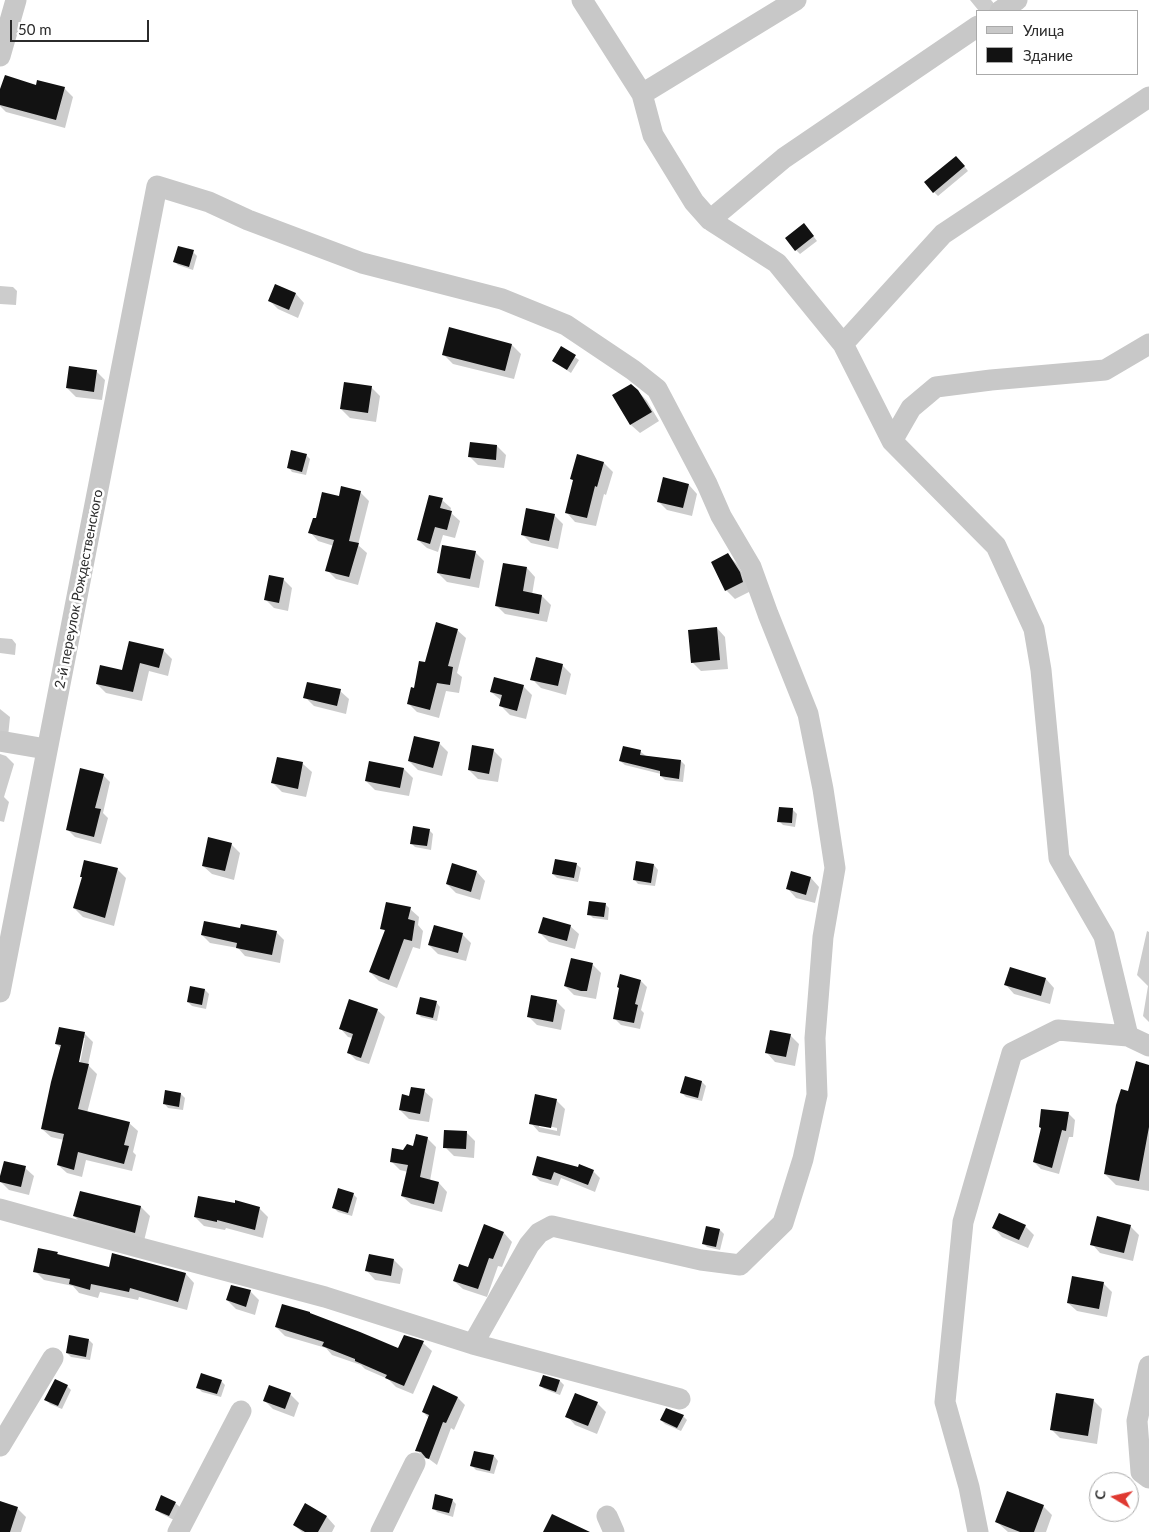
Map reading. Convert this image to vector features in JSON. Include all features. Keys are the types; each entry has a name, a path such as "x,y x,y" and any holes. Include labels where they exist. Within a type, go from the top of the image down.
{"street":[{"path":"0,56 16,0"},
{"path":"582,0 642,94 653,135 694,202 710,220 777,263 843,344 892,441 996,546 1034,629 1041,670 1059,858 1104,936 1128,1036"},
{"path":"642,94 796,0"},
{"path":"1002,10 1017,0"},
{"path":"710,220 784,158 976,27"},
{"path":"843,344 943,234 1149,97"},
{"name":"2-й переулок Рождественского","path":"0,992 157,186 209,202 248,220 362,263 502,299 566,325 633,370 658,389 722,516 751,567 808,714 823,788 835,868 822,937 815,1038 817,1095 803,1159 783,1223 740,1265 701,1260 552,1226 539,1233 529,1245 473,1344"},
{"path":"892,441 911,408 936,387 1105,370 1149,344"},
{"path":"0,741 46,749"},
{"path":"978,1532 969,1486 945,1402 963,1222 1012,1053 1058,1030 1128,1036 1149,1046"},
{"path":"0,1209 325,1296 473,1344 680,1399"},
{"path":"0,1446 53,1358"},
{"path":"1149,1366 1138,1421 1141,1472 1149,1478"},
{"path":"178,1532 241,1411"},
{"path":"382,1532 415,1463"}],"building":[{"path":"5,75 36,85 37,80 65,87 56,120 0,105 0,89"},
{"path":"956,156 965,166 933,193 924,182"},
{"path":"804,223 814,236 795,251 785,238"},
{"path":"178,246 194,250 189,267 173,262"},
{"path":"275,284 296,293 289,310 268,301"},
{"path":"449,327 512,344 505,371 442,355"},
{"path":"561,346 576,355 567,370 552,361"},
{"path":"69,366 97,370 94,392 66,388"},
{"path":"344,382 372,386 368,413 340,409"},
{"path":"631,384 638,390 652,412 630,425 612,395"},
{"path":"470,442 497,445 496,460 468,457"},
{"path":"291,450 307,454 302,472 287,468"},
{"path":"577,454 604,462 597,487 595,486 587,518 565,513 573,480 570,479"},
{"path":"663,477 689,484 683,508 657,502"},
{"path":"341,486 361,491 349,541 359,543 349,577 325,571 334,540 308,533 313,518 316,518 322,492 339,496"},
{"path":"429,495 443,498 440,508 452,511 447,530 435,527 430,544 417,540"},
{"path":"526,508 555,514 549,541 521,535"},
{"path":"442,545 476,551 470,579 437,573"},
{"path":"728,553 740,572 743,582 725,591 711,562"},
{"path":"503,563 527,567 523,591 542,595 539,614 495,606"},
{"path":"269,575 284,578 279,603 264,600"},
{"path":"436,622 458,629 448,666 453,667 450,685 437,683 430,710 407,704 411,687 414,688 419,661 425,662"},
{"path":"717,627 720,660 691,663 688,630"},
{"path":"129,641 164,649 159,668 140,663 133,692 96,684 100,665 122,670"},
{"path":"536,657 563,664 558,686 530,680"},
{"path":"494,677 524,685 517,711 499,706 502,695 490,692"},
{"path":"307,682 341,689 337,706 303,698"},
{"path":"414,736 440,742 433,768 408,761"},
{"path":"472,745 494,749 489,774 468,770"},
{"path":"623,746 641,750 640,755 681,760 679,779 660,776 660,771 619,761"},
{"path":"277,757 303,762 298,789 271,783"},
{"path":"369,761 404,768 400,788 365,781"},
{"path":"80,768 104,774 95,808 101,809 94,837 66,830"},
{"path":"779,807 793,808 792,823 777,822"},
{"path":"413,826 430,829 427,846 410,844"},
{"path":"208,837 232,843 225,871 202,866"},
{"path":"555,859 577,863 574,878 552,874"},
{"path":"84,860 118,868 105,918 73,908 82,877 80,877"},
{"path":"636,861 654,864 651,883 633,880"},
{"path":"452,863 477,871 471,892 446,884"},
{"path":"791,871 811,877 806,895 786,889"},
{"path":"589,901 606,903 604,917 587,915"},
{"path":"386,902 411,907 408,919 415,921 412,941 404,939 389,980 369,972 385,930 380,929"},
{"path":"543,917 571,925 567,941 538,933"},
{"path":"204,921 240,928 241,924 277,931 272,955 236,948 237,943 201,935"},
{"path":"434,925 463,933 458,953 428,945"},
{"path":"571,958 593,963 587,991 564,986"},
{"path":"1010,967 1046,978 1041,996 1004,985"},
{"path":"620,974 641,980 635,1004 638,1005 634,1023 613,1019"},
{"path":"190,986 205,989 202,1005 187,1002"},
{"path":"531,995 557,1000 553,1022 527,1017"},
{"path":"420,997 437,1001 433,1018 416,1014"},
{"path":"349,999 378,1009 361,1058 347,1053 353,1034 339,1029"},
{"path":"59,1027 85,1032 79,1062 89,1064 78,1109 130,1122 124,1145 129,1146 124,1164 78,1152 74,1170 57,1165 64,1134 41,1129 61,1045 55,1044"},
{"path":"770,1030 791,1034 786,1057 765,1053"},
{"path":"1136,1061 1149,1065 1149,1127 1139,1181 1104,1174 1116,1105 1121,1089 1128,1091"},
{"path":"685,1076 702,1081 698,1098 680,1093"},
{"path":"411,1087 425,1089 420,1114 399,1110 402,1094 409,1096"},
{"path":"165,1090 181,1093 179,1107 163,1104"},
{"path":"535,1094 557,1099 551,1128 529,1124"},
{"path":"1041,1109 1069,1112 1066,1131 1062,1130 1052,1168 1033,1162 1041,1128 1039,1127"},
{"path":"444,1130 467,1131 466,1149 443,1148"},
{"path":"416,1134 428,1137 420,1177 439,1182 434,1204 401,1196 408,1165 390,1162 392,1148 403,1150 407,1144 413,1146"},
{"path":"537,1156 578,1167 579,1164 594,1170 588,1185 554,1172 551,1180 532,1175"},
{"path":"4,1161 26,1166 21,1187 0,1182"},
{"path":"338,1188 354,1193 348,1213 332,1208"},
{"path":"80,1191 141,1206 135,1233 73,1216"},
{"path":"198,1196 235,1203 235,1200 260,1207 255,1230 217,1220 217,1222 194,1217"},
{"path":"999,1213 1026,1225 1019,1240 992,1228"},
{"path":"1097,1216 1131,1225 1124,1253 1090,1245"},
{"path":"484,1224 504,1232 493,1259 489,1258 478,1289 453,1281 459,1264 468,1267"},
{"path":"706,1226 720,1229 716,1247 702,1244"},
{"path":"38,1248 109,1267 112,1253 186,1273 178,1302 130,1288 129,1292 91,1284 90,1290 69,1284 70,1279 33,1272"},
{"path":"369,1254 394,1259 391,1276 365,1271"},
{"path":"1072,1276 1104,1282 1099,1309 1067,1303"},
{"path":"231,1285 251,1290 246,1307 226,1300"},
{"path":"282,1304 310,1312 398,1348 404,1335 424,1341 404,1386 385,1378 387,1375 355,1361 355,1359 322,1346 324,1342 275,1327"},
{"path":"69,1335 89,1339 86,1357 66,1353"},
{"path":"201,1373 222,1380 217,1394 196,1388"},
{"path":"543,1375 560,1380 556,1392 539,1386"},
{"path":"55,1379 68,1385 58,1406 44,1400"},
{"path":"269,1385 291,1393 285,1409 263,1401"},
{"path":"433,1385 458,1397 446,1423 443,1422 429,1459 421,1452 415,1451 429,1415 422,1412"},
{"path":"575,1393 598,1402 588,1426 565,1417"},
{"path":"1056,1393 1094,1399 1088,1436 1050,1430"},
{"path":"666,1408 684,1415 677,1428 660,1420"},
{"path":"474,1451 494,1455 490,1471 470,1466"},
{"path":"1007,1491 1044,1505 1034,1532 1020,1532 995,1522"},
{"path":"435,1494 453,1499 449,1513 432,1509"},
{"path":"161,1495 176,1502 169,1516 155,1510"},
{"path":"0,1501 18,1507 10,1532 0,1532"},
{"path":"305,1503 327,1516 318,1532 305,1532 293,1525"},
{"path":"552,1514 590,1532 543,1532"}]}
